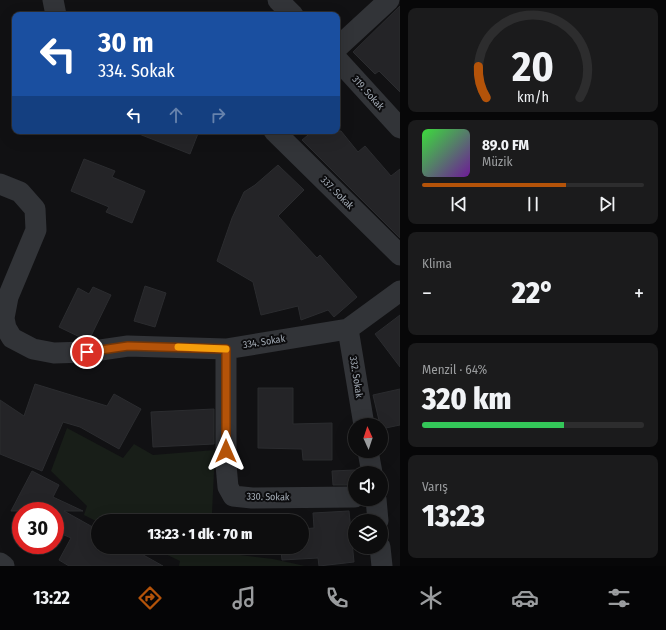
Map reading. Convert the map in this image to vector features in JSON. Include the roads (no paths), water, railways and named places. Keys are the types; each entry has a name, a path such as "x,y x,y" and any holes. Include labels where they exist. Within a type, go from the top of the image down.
{"street":[{"path":"53,0 55,12"},
{"path":"278,0 290,12"},
{"path":"340,45 389,0"},
{"name":"319. Sokak","path":"340,61 400,128"},
{"name":"337. Sokak","path":"277,134 400,255"},
{"name":"334. Sokak","path":"0,184 20,192 35,209 36,230 8,297 4,318 6,328 12,338 33,349 54,353 87,352 128,346 226,349 348,329 400,291"},
{"name":"332. Sokak","path":"348,329 363,418"},
{"name":"330. Sokak","path":"226,349 226,465 228,487 233,496 252,498 348,497"},
{"path":"381,554 382,566"},
{"path":"0,563 4,566"}]}
